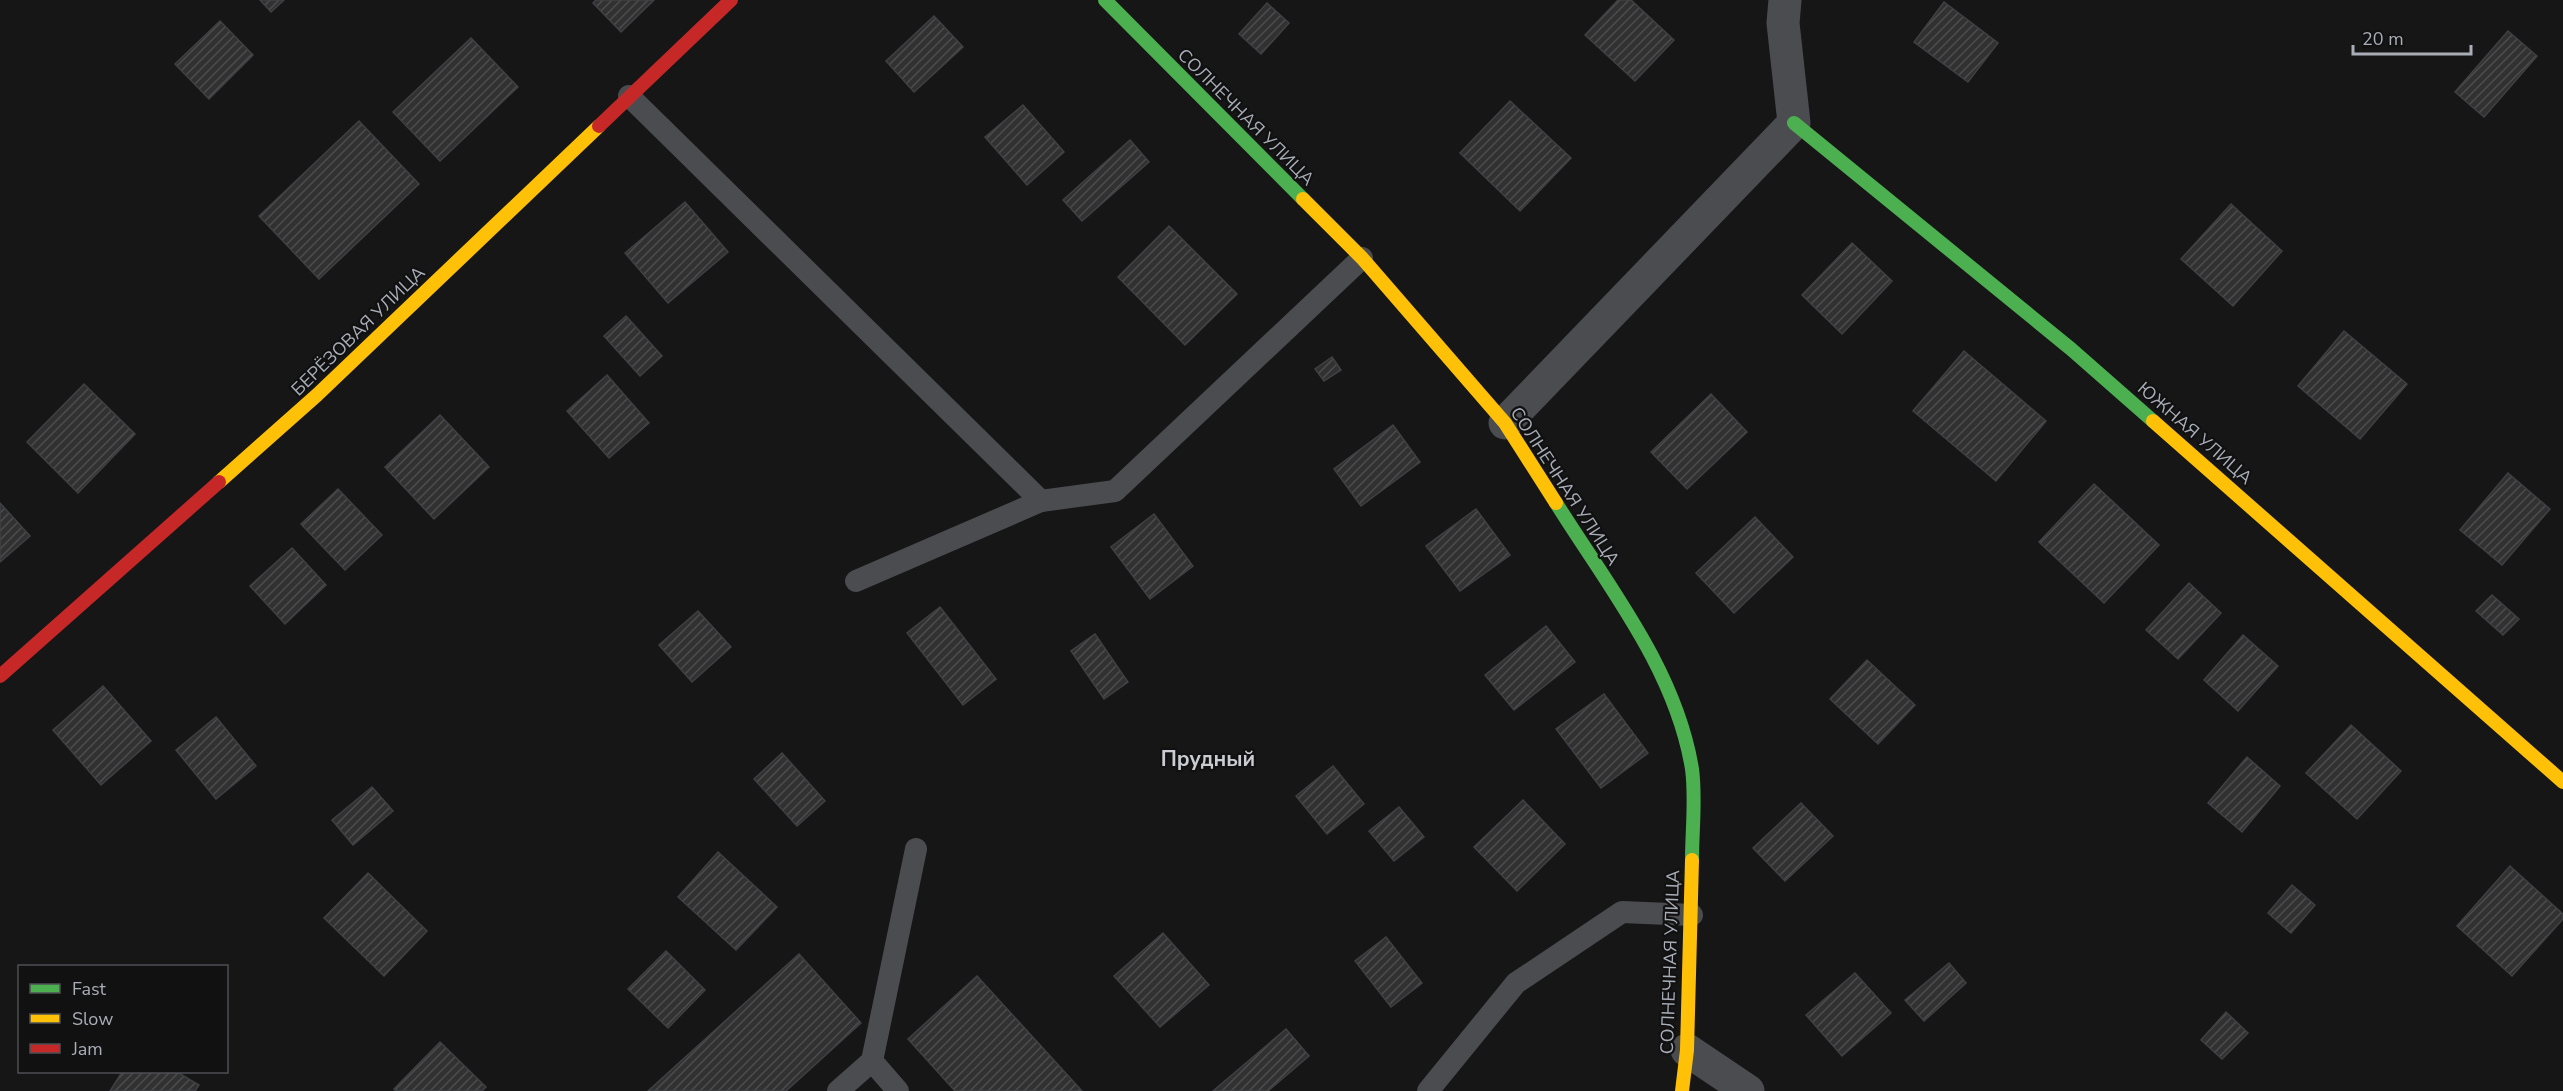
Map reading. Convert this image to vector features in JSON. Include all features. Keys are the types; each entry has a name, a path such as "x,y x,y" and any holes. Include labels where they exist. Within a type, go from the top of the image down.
{"street":[{"name":"БЕРЁЗОВАЯ УЛИЦА","path":"0,676 317,395 731,0"},
{"name":"СОЛНЕЧНАЯ УЛИЦА","path":"1105,0 1362,258 1505,423 1653,657 1680,716 1692,771 1692,915 1687,1050 1682,1091"},
{"path":"1505,423 1794,123 1783,23 1785,0"},
{"name":"ЮЖНАЯ УЛИЦА","path":"1794,123 2071,349 2563,782"},
{"path":"1687,1050 1748,1091"}],"lane":[{"path":"629,96 1041,501"},
{"path":"856,581 1041,501 1115,491 1362,258"},
{"path":"838,1091 872,1061 916,849"},
{"path":"1428,1091 1516,983 1622,912 1692,915"},
{"path":"872,1061 898,1091"}],"building":[{"path":"260,0 284,0 271,12"},
{"path":"596,0 654,0 621,32 593,3"},
{"path":"1618,0 1631,0 1674,40 1635,81 1585,35"},
{"path":"1944,2 1998,43 1968,82 1914,42"},
{"path":"1267,3 1289,23 1261,54 1239,34"},
{"path":"934,16 963,47 914,92 886,61"},
{"path":"220,21 253,55 209,99 175,64"},
{"path":"2508,31 2537,56 2484,117 2455,92"},
{"path":"471,38 518,87 440,161 393,112"},
{"path":"1510,101 1571,158 1520,211 1460,153"},
{"path":"1023,105 1064,152 1027,185 985,137"},
{"path":"359,121 419,184 319,279 259,216"},
{"path":"1130,140 1149,162 1082,221 1063,200"},
{"path":"685,202 728,252 668,303 625,253"},
{"path":"2231,204 2282,251 2233,306 2181,259"},
{"path":"1169,226 1237,294 1185,345 1118,277"},
{"path":"1852,243 1892,281 1842,334 1802,295"},
{"path":"626,316 662,356 640,376 604,336"},
{"path":"2344,331 2407,384 2360,439 2298,386"},
{"path":"1964,351 2046,421 1996,481 1913,411"},
{"path":"1332,357 1341,370 1324,381 1315,369"},
{"path":"607,375 649,423 609,458 567,411"},
{"path":"84,384 135,434 78,493 27,442"},
{"path":"1711,394 1747,432 1687,489 1651,452"},
{"path":"440,415 489,467 434,519 385,467"},
{"path":"1393,425 1420,462 1361,506 1334,469"},
{"path":"2508,473 2550,509 2502,565 2460,530"},
{"path":"2094,484 2159,545 2104,603 2039,542"},
{"path":"338,489 382,535 345,570 301,524"},
{"path":"0,503 30,536 0,562"},
{"path":"1476,509 1510,555 1460,591 1426,546"},
{"path":"1154,514 1193,566 1150,599 1111,547"},
{"path":"1755,517 1793,557 1734,613 1696,573"},
{"path":"292,548 326,585 285,624 250,586"},
{"path":"2189,583 2221,613 2178,659 2146,630"},
{"path":"2492,595 2519,619 2503,635 2476,611"},
{"path":"940,607 996,679 963,705 907,633"},
{"path":"698,611 731,647 692,682 659,645"},
{"path":"1546,626 1575,662 1514,710 1485,675"},
{"path":"1095,634 1128,682 1104,699 1071,651"},
{"path":"2243,635 2278,666 2238,711 2204,680"},
{"path":"1867,660 1915,705 1878,744 1830,699"},
{"path":"103,686 151,741 101,785 53,730"},
{"path":"1604,694 1648,753 1601,788 1556,729"},
{"path":"216,717 256,766 216,799 176,750"},
{"path":"2351,725 2401,771 2357,819 2306,773"},
{"path":"782,753 825,801 797,826 754,779"},
{"path":"2247,757 2280,786 2242,832 2208,803"},
{"path":"1333,766 1364,804 1327,834 1296,796"},
{"path":"372,787 393,811 353,845 332,820"},
{"path":"1523,800 1565,844 1517,891 1474,847"},
{"path":"1801,803 1833,836 1785,881 1753,848"},
{"path":"1399,807 1424,837 1394,861 1369,831"},
{"path":"718,852 777,907 736,950 678,897"},
{"path":"2510,866 2563,914 2563,919 2512,976 2457,926"},
{"path":"368,873 427,931 384,976 324,918"},
{"path":"2292,885 2315,905 2291,933 2268,913"},
{"path":"1163,933 1209,985 1160,1027 1114,976"},
{"path":"1386,937 1422,983 1391,1007 1355,961"},
{"path":"666,951 705,990 668,1028 628,989"},
{"path":"799,954 861,1023 786,1091 648,1091"},
{"path":"1949,963 1966,983 1924,1021 1905,1000"},
{"path":"1855,973 1891,1013 1842,1056 1806,1015"},
{"path":"977,976 1082,1091 955,1091 908,1039"},
{"path":"2226,1012 2248,1033 2222,1059 2201,1040"},
{"path":"1286,1029 1309,1056 1268,1091 1213,1091"},
{"path":"440,1042 486,1087 482,1091 396,1091 394,1089"},
{"path":"121,1073 179,1073 199,1085 195,1091 110,1091"}],"traffic: fast":[{"path":"1105,0 1303,199"},
{"path":"1794,123 2071,349 2153,421"},
{"path":"1556,503 1637,630 1656,663 1671,697 1684,733 1692,769 1694,803 1692,860"}],"traffic: slow":[{"path":"219,482 317,395 599,126"},
{"path":"1303,199 1362,258 1505,423 1556,503"},
{"path":"2153,421 2563,782"},
{"path":"1682,1091 1687,1050 1692,860"}],"traffic: jam":[{"path":"599,126 731,0"},
{"path":"0,676 219,482"}],"district":[{"name":"Прудный","path":"1208,759"}]}
